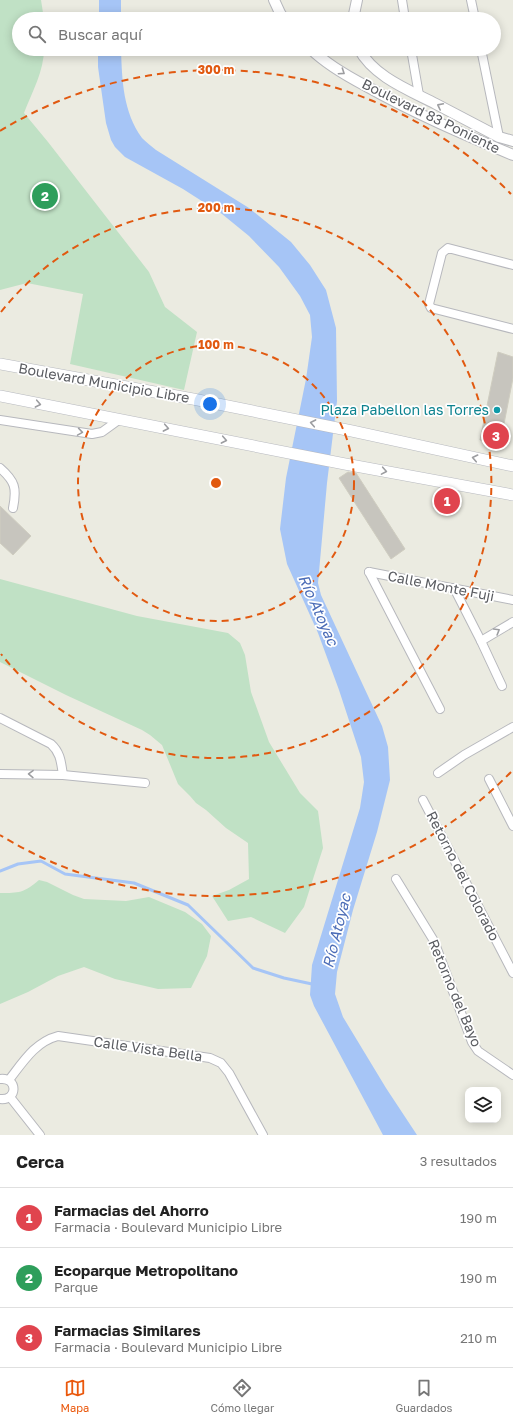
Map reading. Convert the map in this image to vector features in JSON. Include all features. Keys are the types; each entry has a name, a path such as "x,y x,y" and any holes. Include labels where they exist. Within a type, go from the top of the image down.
{"main road":[{"name":"Boulevard Municipio Libre","path":"0,364 193,399 352,431 513,466"},
{"path":"0,396 345,464 513,495"}],"street":[{"path":"274,0 280,12"},
{"path":"355,12 357,0"},
{"path":"402,0 404,12"},
{"path":"472,0 474,12"},
{"name":"Boulevard 83 Poniente","path":"320,56 346,75 393,101 513,155"},
{"name":"Boulevard 83 Poniente","path":"364,56 380,73 398,85 499,137 513,141"},
{"path":"412,56 419,95"},
{"path":"483,56 499,137"},
{"path":"513,265 448,248 442,253 429,304 431,308 513,329"},
{"path":"0,420 92,434 102,432 120,419"},
{"path":"0,468 11,477 15,486 16,496 13,508"},
{"name":"Calle Monte Fuji","path":"440,709 369,572 513,600"},
{"path":"454,588 502,686"},
{"path":"481,641 513,622"},
{"path":"0,718 51,744 57,750 60,757 63,775"},
{"path":"438,773 464,755 513,727"},
{"path":"0,774 63,775 144,783"},
{"path":"489,779 513,826"},
{"name":"Retorno del Colorado","path":"423,800 513,973"},
{"name":"Retorno del Bayo","path":"396,879 434,941 472,1042 478,1051 513,1075"},
{"name":"Calle Vista Bella","path":"9,1080 35,1048 48,1039 58,1036 210,1058 221,1063 229,1073 263,1135"},
{"path":"0,1079 9,1080 14,1088 10,1097 5,1100 0,1099"},
{"path":"10,1097 40,1134 48,1135"}],"green space":[{"path":"0,0 41,0 43,12 12,12 12,56 43,56 40,73 24,113 149,272 165,307 197,332 184,390 70,364 83,294 27,283 0,290"},
{"path":"0,579 137,616 228,633 240,643 245,655 251,692 269,742 300,793 318,811 323,848 304,907 285,933 251,917 228,921 212,896 229,890 249,879 248,843 226,828 196,803 178,784 162,745 142,730 66,695 0,662"},
{"path":"39,880 47,882 84,899 126,901 149,897 185,912 202,924 211,936 207,956 191,988 158,989 115,979 84,967 58,976 28,992 0,1004 0,893 12,893 25,890"}],"water":[{"path":"99,0 121,0 121,12 99,12"},
{"name":"Río Atoyac","path":"98,56 121,56 123,84 127,107 142,138 156,150 249,208 291,242 310,265 326,290 336,328 337,401 327,483 318,583 321,595 382,726 388,747 390,780 377,832 353,910 337,972 335,994 343,1017 386,1088 417,1135 383,1135 314,1006 310,995 312,965 360,808 364,782 361,757 339,690 318,633 287,564 280,529 286,478 306,379 312,337 310,315 300,296 279,267 249,236 222,214 183,189 125,157 115,147 111,140 106,123 98,67"}],"building":[{"name":"Plaza Pabellon las Torres","path":"498,352 513,357 513,378 500,444 480,440"},
{"path":"348,472 356,473 405,549 391,559 339,478"},
{"path":"0,506 31,536 13,555 0,543"}],"waterway":[{"path":"0,871 18,864 41,861 65,874 134,883 188,905 253,968 284,978 312,984"}],"place":[{"name":"Ecoparque Metropolitano","path":"45,196"},
{"name":"Plaza Pabellon las Torres","path":"497,410"},
{"name":"Farmacias Similares","path":"496,436"},
{"name":"Farmacias del Ahorro","path":"447,501"}]}
